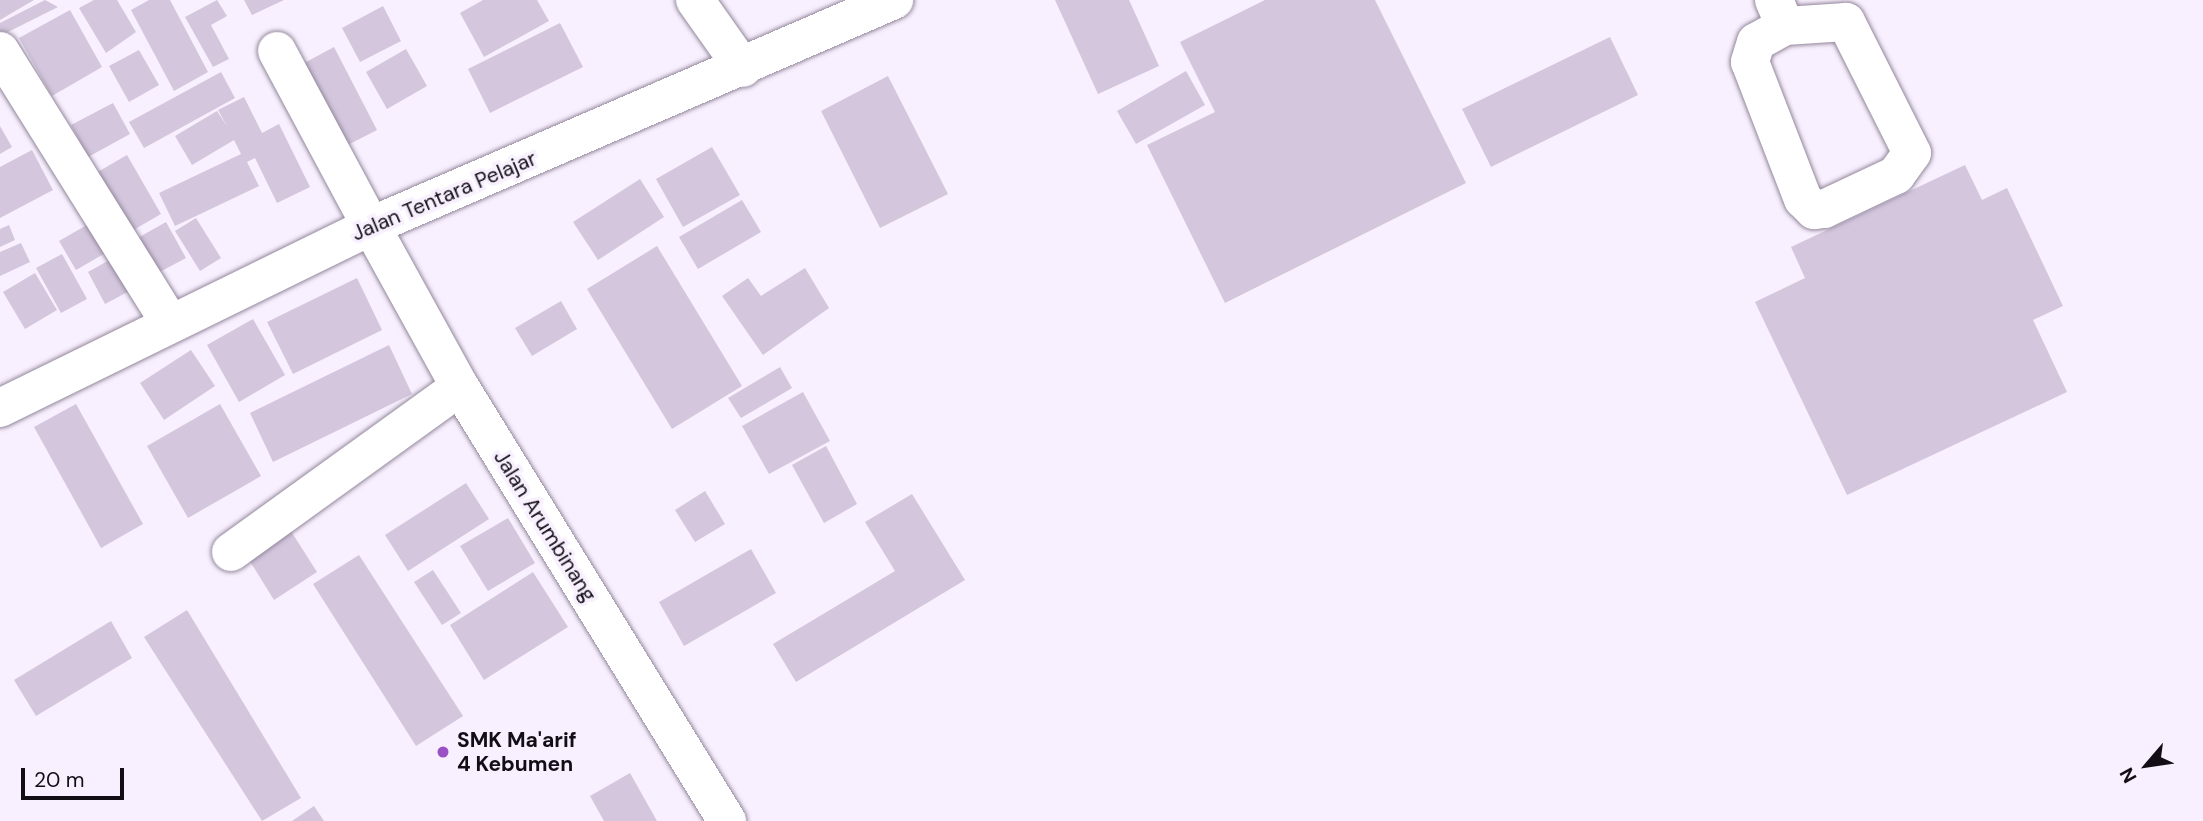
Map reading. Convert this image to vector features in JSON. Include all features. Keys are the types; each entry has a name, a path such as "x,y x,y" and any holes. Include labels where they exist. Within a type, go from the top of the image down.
{"main road":[{"path":"695,0 743,68"},
{"name":"Jalan Tentara Pelajar","path":"0,408 169,321 372,226 743,68 894,0"},
{"path":"1780,13 1846,22 1876,70 1912,153 1896,175 1824,209 1814,210 1803,199 1750,62 1756,42 1780,13"},
{"path":"0,51 169,321"},
{"name":"Jalan Arumbinang","path":"277,51 460,387 727,821"},
{"path":"231,552 460,387"}],"building":[{"path":"0,0 34,0 0,20"},
{"path":"45,0 58,7 0,36 0,23"},
{"path":"94,0 117,0 136,32 106,53 79,8"},
{"path":"149,0 170,0 208,72 174,91 131,10"},
{"path":"217,0 227,16 211,25 229,59 213,67 185,17"},
{"path":"244,0 284,0 252,15"},
{"path":"483,0 537,0 549,21 484,57 460,13"},
{"path":"1055,0 1129,0 1159,66 1098,94"},
{"path":"1265,0 1375,0 1466,183 1225,303 1147,145 1215,112 1180,42"},
{"path":"383,6 401,41 360,62 342,28"},
{"path":"70,10 102,67 52,96 19,38"},
{"path":"560,23 583,67 490,113 468,69"},
{"path":"1610,37 1638,95 1491,167 1462,109"},
{"path":"334,47 377,130 338,150 295,68"},
{"path":"406,49 427,86 387,109 366,72"},
{"path":"139,50 159,85 129,102 109,66"},
{"path":"1186,71 1205,105 1136,144 1117,111"},
{"path":"221,72 235,98 144,148 129,122"},
{"path":"888,76 948,194 880,228 821,111"},
{"path":"244,97 262,133 279,124 310,187 277,203 255,158 247,162 259,186 175,226 159,193 241,154 234,140 192,165 175,136 217,111 227,126 218,110"},
{"path":"113,103 130,134 88,157 71,125"},
{"path":"0,126 12,147 0,154"},
{"path":"712,147 740,195 683,227 656,179"},
{"path":"32,150 53,190 0,218 0,167"},
{"path":"127,155 161,214 130,232 96,173"},
{"path":"1965,165 1982,200 2007,188 2063,306 2033,320 2067,392 1847,495 1755,302 1805,278 1791,247"},
{"path":"640,179 664,217 598,260 573,222"},
{"path":"742,200 761,232 698,269 679,237"},
{"path":"99,218 116,247 76,270 59,241"},
{"path":"196,218 221,258 200,271 175,231"},
{"path":"166,222 186,258 154,275 134,240"},
{"path":"9,225 15,240 0,247 0,229"},
{"path":"21,243 30,262 0,276 0,252"},
{"path":"657,246 742,386 672,429 587,289"},
{"path":"122,253 139,286 105,304 88,272"},
{"path":"62,254 87,299 61,313 36,268"},
{"path":"805,268 829,308 763,355 722,296 748,278 761,296"},
{"path":"35,273 57,310 25,329 3,292"},
{"path":"357,278 382,330 293,374 267,322"},
{"path":"561,301 577,329 532,356 515,328"},
{"path":"253,319 285,375 239,402 207,345"},
{"path":"389,345 412,394 273,462 250,413"},
{"path":"191,350 215,386 164,420 140,383"},
{"path":"780,367 792,388 741,418 728,398"},
{"path":"803,392 830,441 769,474 742,426"},
{"path":"76,404 143,524 101,548 34,427"},
{"path":"220,404 261,476 188,518 147,446"},
{"path":"826,446 857,504 824,523 792,465"},
{"path":"466,483 489,519 408,571 385,535"},
{"path":"705,491 725,524 695,542 675,510"},
{"path":"912,494 965,580 796,682 773,644 895,571 865,522"},
{"path":"508,518 535,563 488,591 460,546"},
{"path":"289,528 317,572 274,600 246,555"},
{"path":"751,549 776,593 684,646 659,602"},
{"path":"359,555 463,716 416,746 313,584"},
{"path":"433,570 461,613 442,625 414,582"},
{"path":"533,572 568,627 484,680 450,625"},
{"path":"187,610 301,798 262,821 144,637"},
{"path":"111,621 132,658 36,716 14,680"},
{"path":"630,773 657,821 604,821 590,796"},
{"path":"314,806 324,821 292,821"}],"place":[{"name":"SMK Ma'arif 4 Kebumen","path":"443,752"}]}
